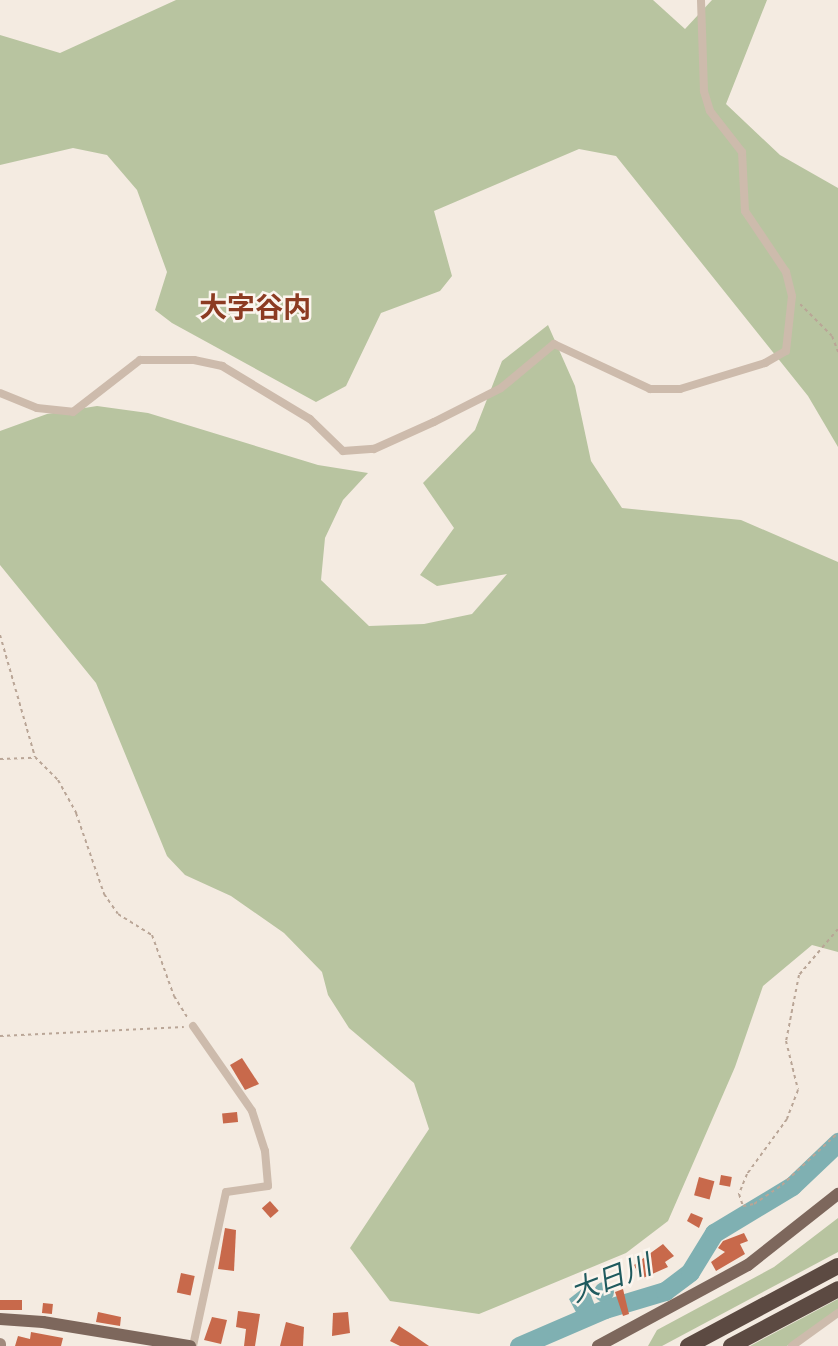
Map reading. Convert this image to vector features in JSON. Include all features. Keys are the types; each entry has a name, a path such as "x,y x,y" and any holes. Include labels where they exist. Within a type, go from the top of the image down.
{"highway":[{"path":"688,1346 838,1266"},
{"path":"731,1346 838,1289"}],"main road":[{"path":"598,1346 624,1341 748,1265 838,1194"},
{"path":"0,1320 192,1346"}],"street":[{"path":"0,393 37,408 73,412 140,360 194,360 222,366 310,419 343,451 374,449 501,388 554,344 650,389 680,389 765,363 786,351 792,296 786,272 745,211 742,152 710,111 704,91 701,0"},
{"path":"192,1346 226,1192 268,1186 265,1151 252,1111 193,1027"},
{"path":"792,1346 838,1313"}],"path":[{"path":"792,296 832,336 838,352"},
{"path":"0,635 19,717 35,757 58,780 76,813 104,894 118,914 152,935 174,996 193,1027 0,1036"},
{"path":"0,759 35,757"},
{"path":"838,929 799,975 786,1041 798,1090 786,1119 747,1174 739,1194 743,1206 754,1204 782,1185 838,1133"}],"green space":[{"path":"176,0 653,0 685,29 712,0 767,0 726,104 780,155 838,188 838,447 808,396 616,156 579,149 434,211 452,276 440,291 381,313 346,386 316,402 172,323 155,310 167,272 137,190 107,155 73,148 0,165 0,35 60,53"},
{"path":"548,325 575,386 591,461 622,508 741,520 838,562 838,952 812,945 763,986 735,1067 668,1221 626,1253 479,1314 390,1301 350,1248 429,1129 414,1083 349,1028 328,995 322,972 284,933 231,896 185,875 167,856 96,683 0,565 0,431 47,414 97,406 148,413 318,465 368,473 343,500 325,538 321,580 369,626 424,624 472,614 507,574 437,586 420,575 454,528 423,483 475,430 502,361"},
{"path":"838,1218 838,1252 662,1346 648,1346 657,1330 774,1267"},
{"path":"838,1299 838,1310 787,1346 750,1346"}],"water":[{"path":"600,1282 608,1282 614,1292 608,1302 600,1302 594,1296 594,1288"},
{"path":"587,1285 595,1306 577,1314 569,1299"}],"building":[{"path":"242,1058 259,1084 245,1090 230,1065"},
{"path":"237,1112 238,1122 223,1124 222,1114"},
{"path":"721,1175 732,1177 730,1187 719,1185"},
{"path":"699,1177 714,1181 710,1199 694,1195"},
{"path":"270,1201 279,1211 271,1218 262,1208"},
{"path":"691,1213 703,1218 699,1228 687,1221"},
{"path":"225,1228 236,1230 234,1271 218,1269"},
{"path":"744,1233 748,1241 740,1244 745,1254 716,1271 711,1262 725,1252 718,1248 723,1241"},
{"path":"663,1244 674,1256 665,1262 668,1267 641,1279 634,1265"},
{"path":"181,1273 195,1276 191,1295 177,1293"},
{"path":"623,1289 629,1314 623,1316 615,1292"},
{"path":"0,1300 22,1300 22,1310 0,1310"},
{"path":"43,1303 53,1304 52,1314 42,1313"},
{"path":"238,1311 260,1314 255,1346 244,1346 246,1329 236,1327"},
{"path":"98,1312 121,1317 120,1326 96,1322"},
{"path":"348,1312 350,1333 332,1336 333,1313"},
{"path":"212,1317 227,1320 221,1344 204,1340"},
{"path":"286,1322 304,1327 303,1346 280,1346"},
{"path":"399,1326 429,1346 400,1346 390,1341"},
{"path":"31,1332 63,1338 61,1346 15,1346 18,1336 30,1339"}],"waterway":[{"name":"大日川","path":"519,1346 605,1309 665,1291 690,1272 714,1233 792,1186 838,1142"}],"district":[{"name":"大字谷内","path":"255,308"}]}
